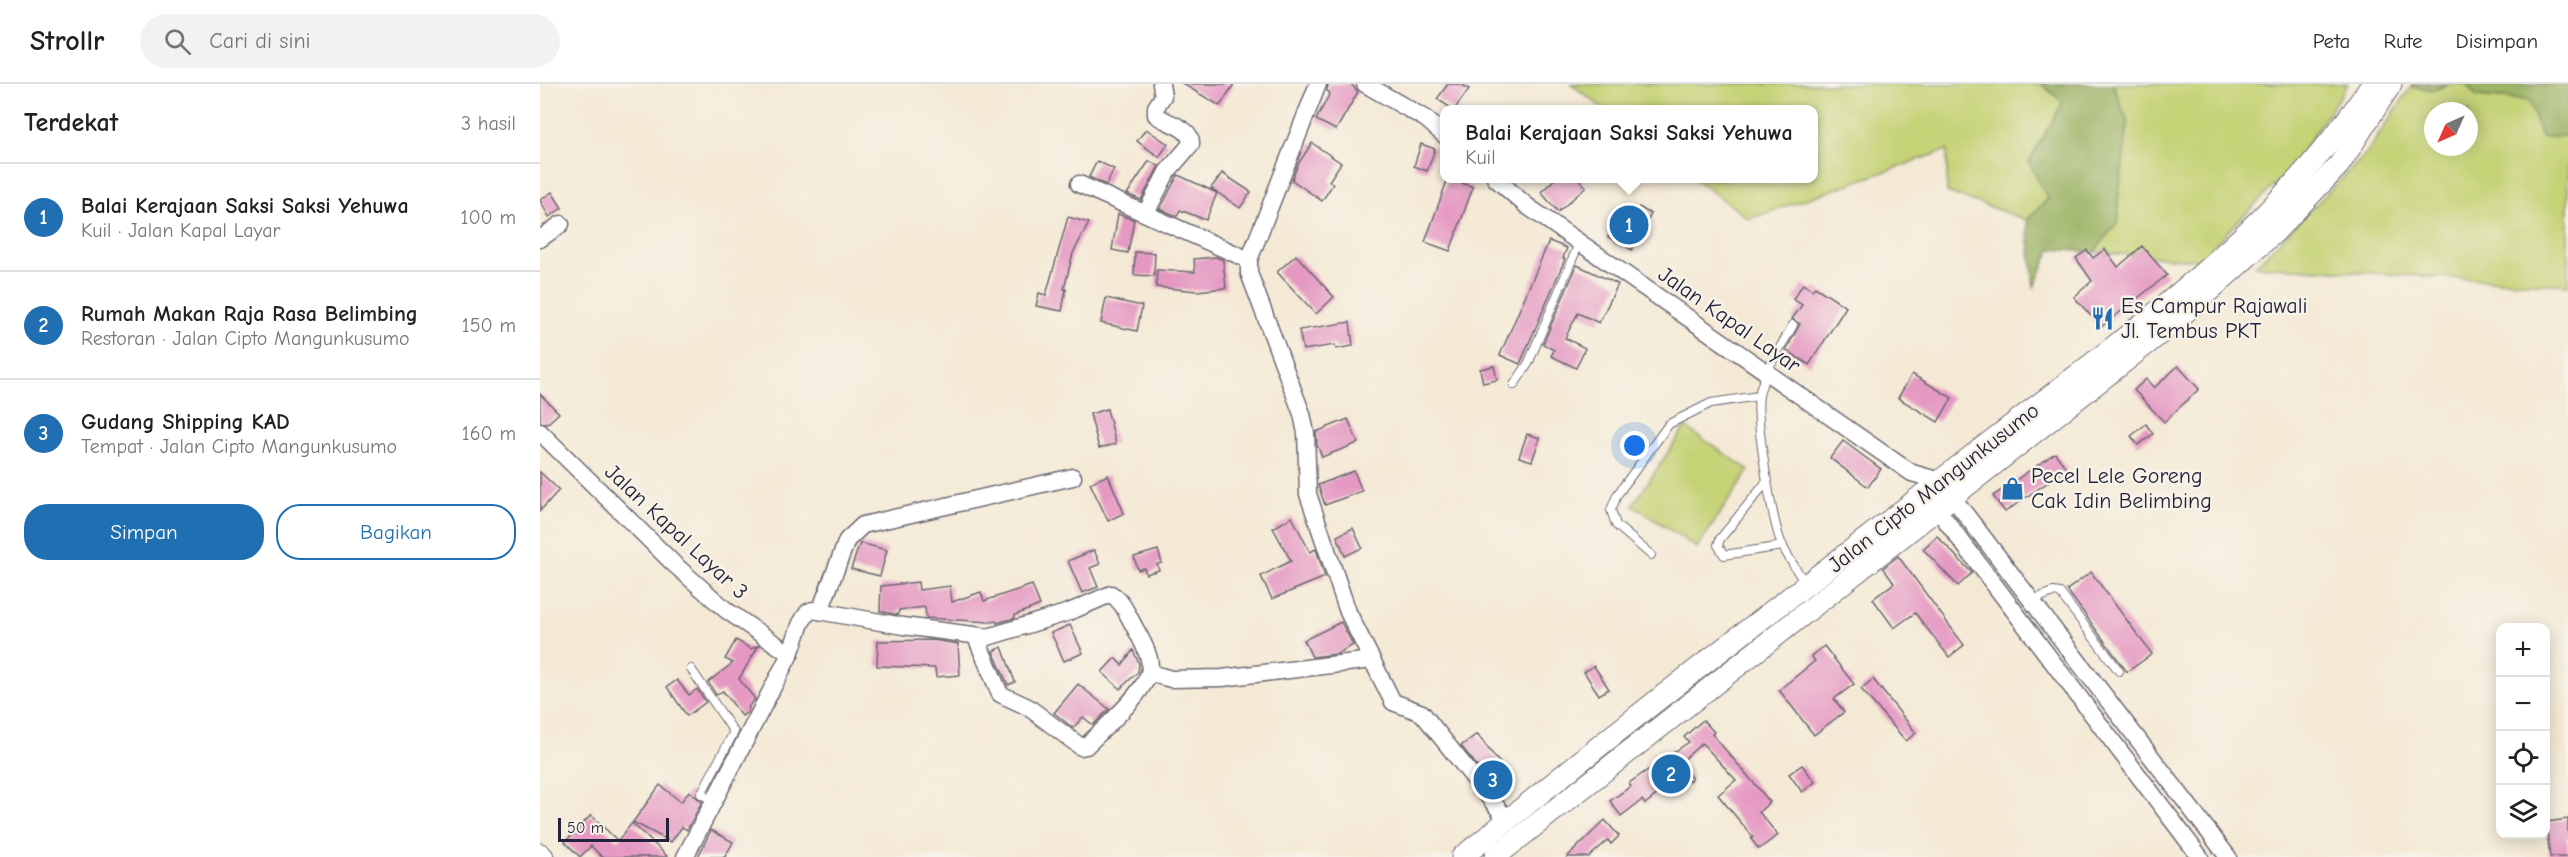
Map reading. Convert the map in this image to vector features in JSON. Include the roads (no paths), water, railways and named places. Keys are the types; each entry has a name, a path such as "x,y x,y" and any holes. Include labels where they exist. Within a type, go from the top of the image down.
{"street":[{"path":"1146,213 1167,171 1191,144 1192,138 1187,132 1156,115 1156,107 1163,96 1161,84"},
{"path":"1318,84 1249,260 1249,273 1302,414 1306,433 1308,494 1348,612 1393,702 1422,713 1508,821"},
{"name":"Jalan Cipto Mangunkusumo","path":"1495,857 1939,494 2217,262 2251,230 2320,153 2372,84"},
{"name":"Jalan Cipto Mangunkusumo","path":"1462,857 1626,724 1806,585 1939,494 2171,325 2273,234 2339,165 2391,84"},
{"path":"1372,86 1426,119 1440,131"},
{"name":"Jalan Kapal Layar","path":"1501,183 1527,206 1939,494"},
{"path":"1079,184 1249,260"},
{"path":"540,238 561,224"},
{"name":"Jalan Kapal Layar 3","path":"540,432 674,564 726,610 790,654"},
{"path":"820,611 847,540 863,525 1073,477"},
{"path":"1939,494 2033,600 2228,857"},
{"path":"1939,494 2057,666 2200,857"},
{"path":"685,857 790,654 808,612 820,611 903,626 975,635 1000,635 1069,612 1111,594 1122,603 1144,645 1150,663 1150,673 1141,688 1084,747 1028,708 1000,694 975,635"},
{"path":"2057,666 2073,653"},
{"path":"1150,673 1171,679 1222,678 1372,660"}],"lane":[{"path":"1514,385 1528,364 1580,241"},
{"path":"1793,325 1766,373 1759,396 1758,421 1776,528 1783,546 1806,585"},
{"path":"1651,555 1616,525 1611,510 1617,495 1669,424 1711,403 1759,396"},
{"path":"1768,480 1720,538 1719,551 1724,555 1783,546"},
{"path":"2033,600 2053,592 2060,593 2119,670"},
{"path":"691,669 734,732 701,794 714,801"}],"place":[{"name":"Balai Kerajaan Saksi Saksi Yehuwa","path":"1629,225"},
{"name":"Es Campur Rajawali Jl. Tembus PKT","path":"2103,318"},
{"name":"Pecel Lele Goreng Cak Idin Belimbing","path":"2013,488"},
{"name":"Rumah Makan Raja Rasa Belimbing","path":"1671,774"},
{"name":"Gudang Shipping KAD","path":"1493,780"}]}
